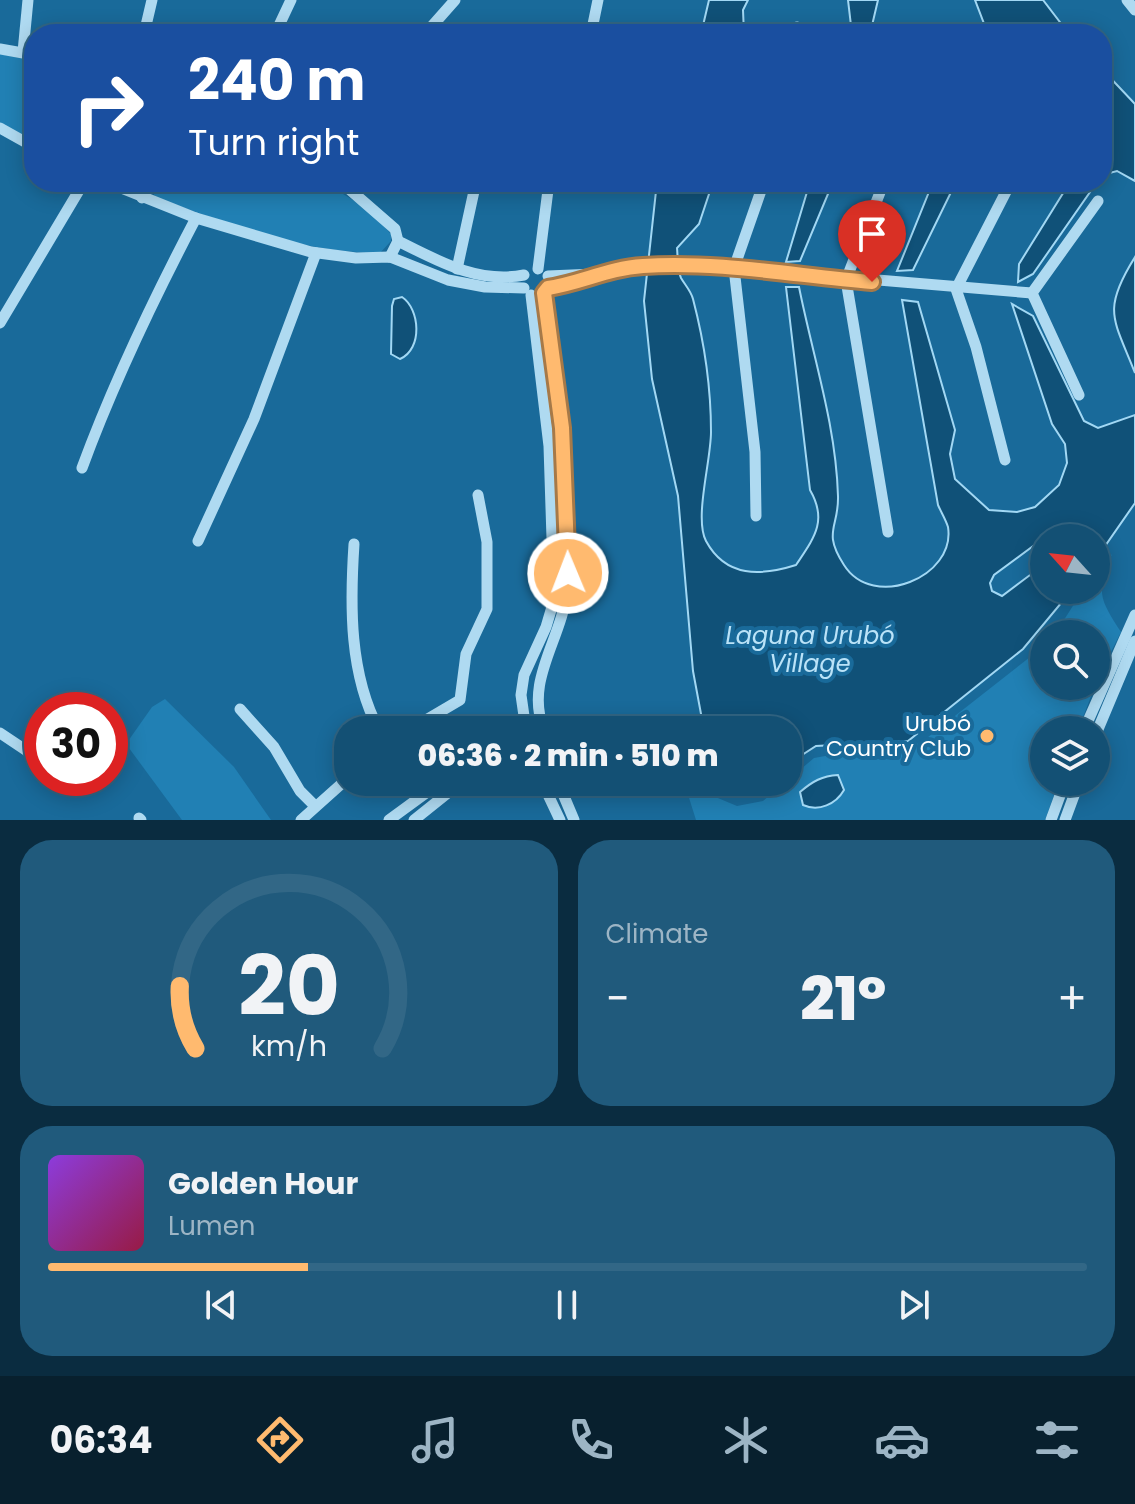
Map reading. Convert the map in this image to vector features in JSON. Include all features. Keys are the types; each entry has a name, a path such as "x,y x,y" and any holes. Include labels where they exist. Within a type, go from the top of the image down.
{"street":[{"path":"28,0 28,24"},
{"path":"146,24 152,0"},
{"path":"280,24 291,0"},
{"path":"434,24 455,0"},
{"path":"593,24 598,0"},
{"path":"1127,0 1135,10"},
{"path":"0,49 24,52"},
{"path":"0,128 24,141"},
{"path":"0,323 78,192"},
{"path":"128,192 196,218 316,253 356,258 390,257 448,280 485,287 527,291 544,281"},
{"path":"142,198 145,192"},
{"path":"352,192 395,229 398,241 390,257"},
{"path":"457,269 474,192"},
{"path":"541,716 536,693 560,628 566,596 567,509 562,428 544,281 548,192"},
{"path":"756,516 754,439 734,268 761,192"},
{"path":"880,192 846,280 888,532"},
{"path":"1005,460 976,347 956,289 1006,192"},
{"path":"1032,293 1098,201"},
{"path":"82,468 143,319 196,218"},
{"path":"398,241 457,269 486,276 524,275 544,281 582,283 595,274 646,266 734,268 846,280 1032,293"},
{"path":"198,541 248,432 316,253"},
{"path":"524,275 546,408 554,600 538,647 524,675 521,695 524,716"},
{"path":"1032,293 1079,395"},
{"path":"433,716 460,700 466,654 487,609 488,554 478,495"},
{"path":"552,510 567,509"},
{"path":"354,544 352,625 365,693 374,716"},
{"path":"1090,716 1135,615"},
{"path":"1104,716 1135,641"},
{"path":"538,647 549,653"},
{"path":"240,709 274,747 300,791 315,806"},
{"path":"0,733 24,749"},
{"path":"301,820 334,790"},
{"path":"396,818 424,796"},
{"path":"414,820 444,796"},
{"path":"549,796 560,820"},
{"path":"564,796 574,820"},
{"path":"1051,820 1060,796"},
{"path":"1065,820 1074,796"}],"shaded area":[{"path":"0,54 24,59 24,136 0,123"},
{"path":"155,192 340,192 368,209 391,234 391,241 380,253 323,248 239,227 154,195"},
{"path":"1074,604 1105,604 1121,632 1110,654 1110,620 1064,620"},
{"name":"Urubó Country Club","path":"1030,657 1030,700 1090,700 1083,716 1030,716 1030,796 1054,796 1045,820 696,820 688,796 713,796 737,806 763,801 769,796 802,796 802,768 814,758 842,753 878,754 902,750 923,741"},
{"path":"165,699 234,767 271,820 182,820 128,747 128,741 152,707"}],"water":[{"path":"709,0 748,0 743,10 744,24 703,24"},
{"path":"848,0 878,0 872,24 851,24"},
{"path":"975,0 1043,0 1061,24 984,24"},
{"path":"1112,80 1135,104 1135,181 1117,171 1112,172"},
{"name":"Laguna Urubó Village","path":"656,192 710,192 699,224 677,248 681,278 692,296 697,315 708,382 711,432 702,504 703,531 714,553 724,562 734,568 757,572 796,565 816,529 818,511 810,490 786,287 799,287 833,443 838,496 834,544 844,565 857,579 874,586 910,582 926,573 939,560 947,545 948,527 938,505 902,300 918,302 955,430 950,454 955,479 989,510 1017,512 1035,507 1059,485 1067,463 1065,444 1052,424 1012,304 1033,316 1084,421 1098,428 1135,415 1135,503 1110,539 1110,524 1030,524 1030,548 994,575 990,583 992,591 1002,596 1030,575 1030,604 1060,604 1047,620 1030,620 1030,641 1023,649 908,741 816,746 802,755 802,716 701,716 693,671 678,496 652,379 644,301"},
{"path":"807,192 829,192 800,261 786,262"},
{"path":"929,192 951,192 913,270 897,271"},
{"path":"1064,192 1090,192 1033,274 1018,282 1019,264"},
{"path":"1135,257 1135,373 1114,315 1118,290"},
{"path":"402,297 413,310 416,329 413,347 400,359 391,354 392,306 394,299"},
{"path":"838,775 844,790 836,799 821,807 803,805 802,790 827,777"}],"place":[{"name":"Urubó Country Club","path":"987,736"}],"route":[{"path":"568,573 562,428 544,293 548,288 582,283 595,274 646,266 734,268 872,282"}]}
